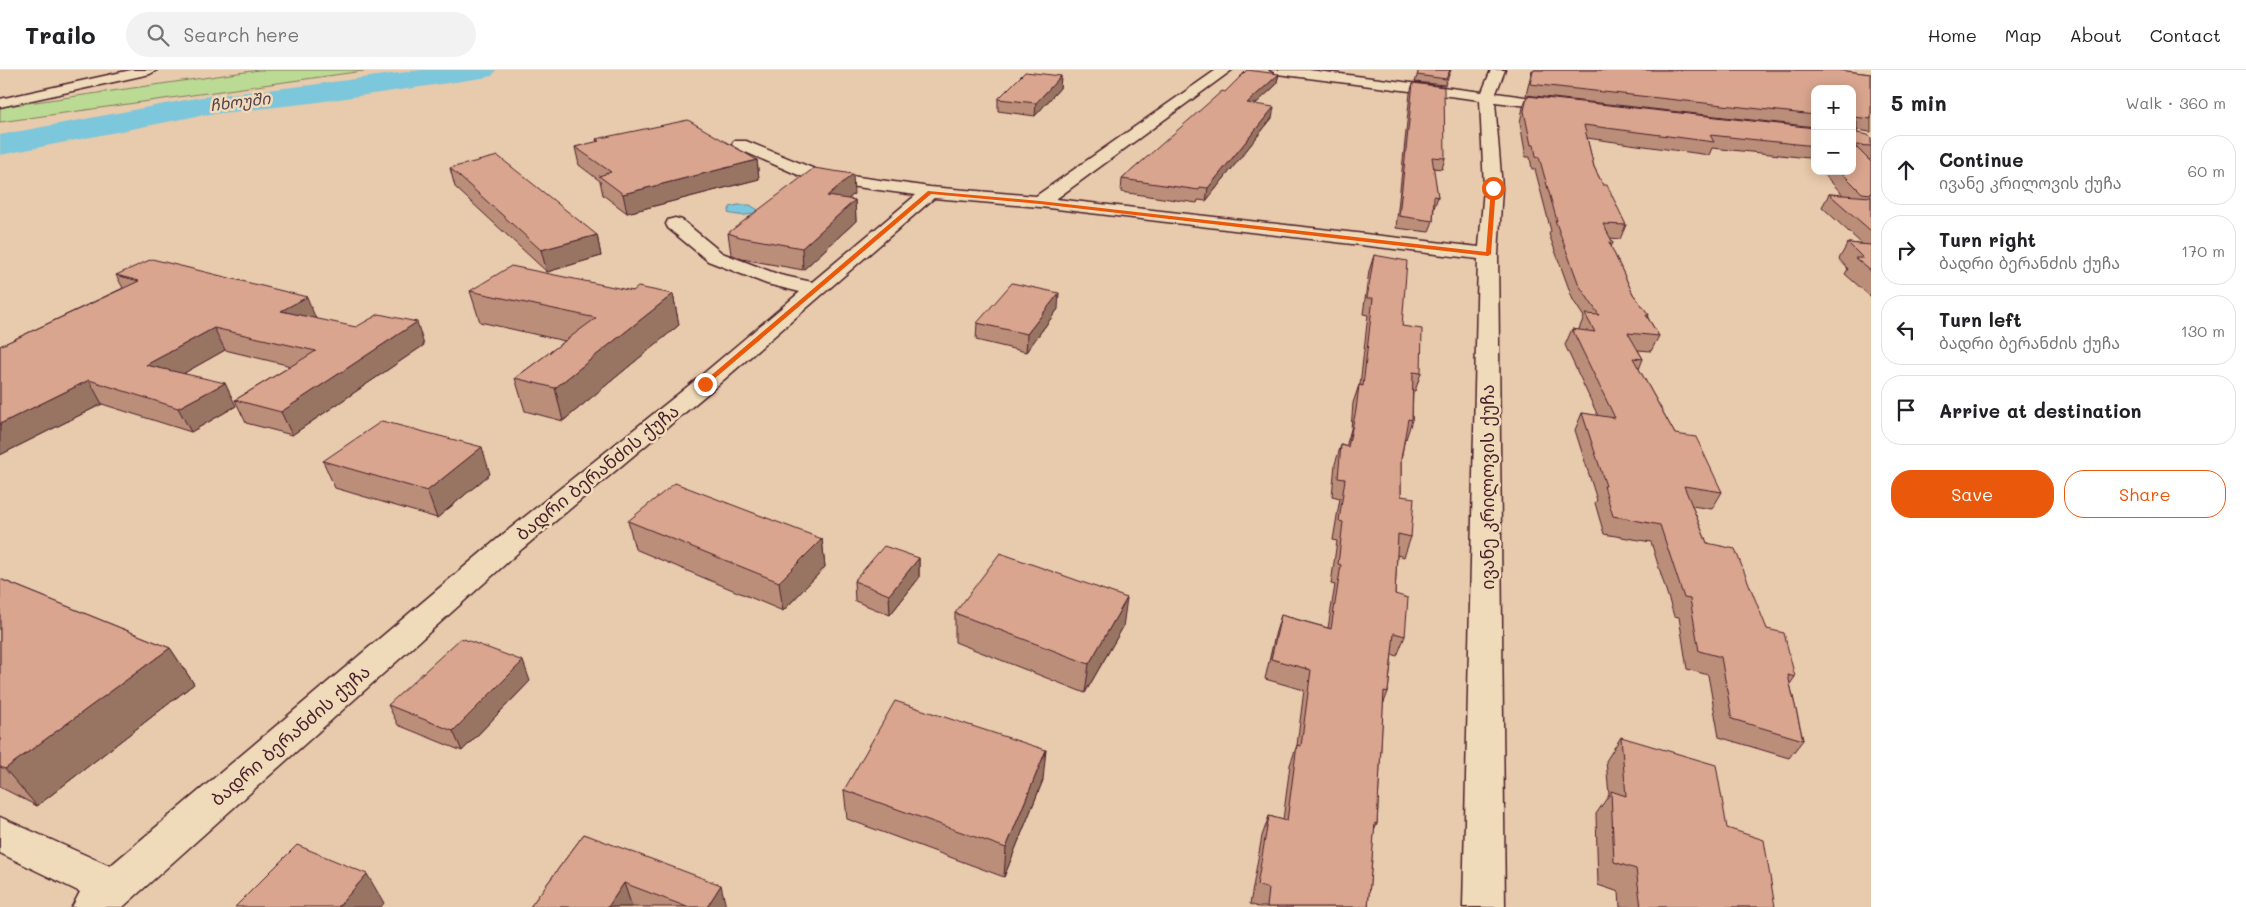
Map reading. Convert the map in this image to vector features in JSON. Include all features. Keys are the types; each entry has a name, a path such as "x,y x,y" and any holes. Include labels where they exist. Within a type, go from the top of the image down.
{"street":[{"path":"0,103 150,70"},
{"path":"1040,202 1225,70"},
{"path":"1277,70 1574,107"},
{"name":"ივანე კრილოვის ქუჩა","path":"1484,907 1488,254 1493,188 1487,97 1498,70"},
{"path":"740,144 818,177 930,192 1040,202 1488,254"},
{"name":"ბადრი ბერანძის ქუჩა","path":"104,898 512,542 705,384 930,192"},
{"path":"674,224 715,257 774,280 816,290"},
{"path":"0,834 104,898"}],"green space":[{"path":"259,70 370,70 0,122 0,107"}],"water":[{"path":"750,205 758,210 744,215 728,213 730,207"}],"building":[{"path":"1247,70 1279,74 1247,103 1274,107 1208,188 1200,187 1199,190 1122,179 1222,91 1225,92"},
{"path":"1419,70 1450,70 1446,79 1417,75"},
{"path":"1533,70 1838,70 1871,74 1871,119 1856,117 1856,85 1811,85 1811,115 1530,84"},
{"path":"1025,72 1061,76 1036,103 998,99"},
{"path":"1413,83 1444,87 1445,158 1432,157 1438,197 1434,196 1433,221 1399,216"},
{"path":"1527,96 1811,128 1811,146 1710,135 1714,142 1584,125 1594,167 1603,185 1607,185 1626,225 1603,224 1613,243 1609,242 1633,294 1649,315 1646,315 1659,336 1628,333 1643,359 1633,358 1675,434 1696,437 1722,492 1684,486 1707,543 1735,549 1767,629 1784,633 1795,677 1788,675 1803,740 1732,719 1721,657 1699,651 1690,599 1684,598 1660,525 1613,516 1604,486 1606,486 1582,413 1615,418 1572,329 1595,332 1585,314 1599,315 1579,285 1555,220 1557,221 1539,157 1536,156 1534,145 1531,145 1524,111"},
{"path":"688,120 757,160 623,194 599,176 611,172 575,147 599,141 596,139"},
{"path":"1856,120 1857,133 1868,135 1871,138 1871,146 1856,145"},
{"path":"1856,147 1871,162 1871,194 1862,193 1844,175 1856,175"},
{"path":"498,156 597,235 541,250 450,168"},
{"path":"814,168 853,174 827,196 855,200 802,248 740,237 728,233"},
{"path":"1829,194 1871,197 1871,231"},
{"path":"1848,243 1871,245 1871,271 1855,258 1863,258"},
{"path":"1374,255 1407,261 1402,326 1422,329 1421,373 1413,372 1412,420 1408,419 1401,459 1401,496 1414,498 1411,537 1398,534 1395,594 1408,598 1405,636 1394,633 1388,692 1384,691 1377,824 1375,823 1368,907 1267,907 1269,889 1257,885 1269,816 1287,821 1297,745 1301,746 1311,670 1271,659 1281,615 1331,629 1341,565 1338,564 1343,522 1339,521 1345,479 1338,478 1341,445 1348,447 1359,385 1363,386 1373,298 1367,298"},
{"path":"152,259 307,297 281,311 356,327 379,314 417,322 281,412 235,400 316,351 214,328 146,365 225,383 178,408 89,380 0,424 0,346 139,281 116,275"},
{"path":"511,266 633,291 638,287 673,294 555,388 515,378 596,318 470,291"},
{"path":"1012,283 1059,293 1027,334 977,323"},
{"path":"382,421 482,447 427,491 323,461"},
{"path":"675,483 822,539 779,582 628,521"},
{"path":"884,546 919,558 889,595 854,581"},
{"path":"1000,553 1127,598 1089,664 955,613"},
{"path":"0,579 170,648 5,769 0,767"},
{"path":"461,638 523,661 453,731 388,705"},
{"path":"895,701 1046,750 1006,848 844,790"},
{"path":"1621,737 1716,765 1727,828 1764,840 1775,907 1641,907 1636,869 1614,862 1611,791 1626,796"},
{"path":"584,834 721,885 707,907 687,907 624,883 608,907 530,907"},
{"path":"297,845 367,874 338,907 235,907"}],"waterway":[{"name":"ჩხოუში","path":"0,145 202,106 311,94 482,70"}],"route":[{"path":"705,384 930,192 1040,202 1488,254 1493,188"}]}
